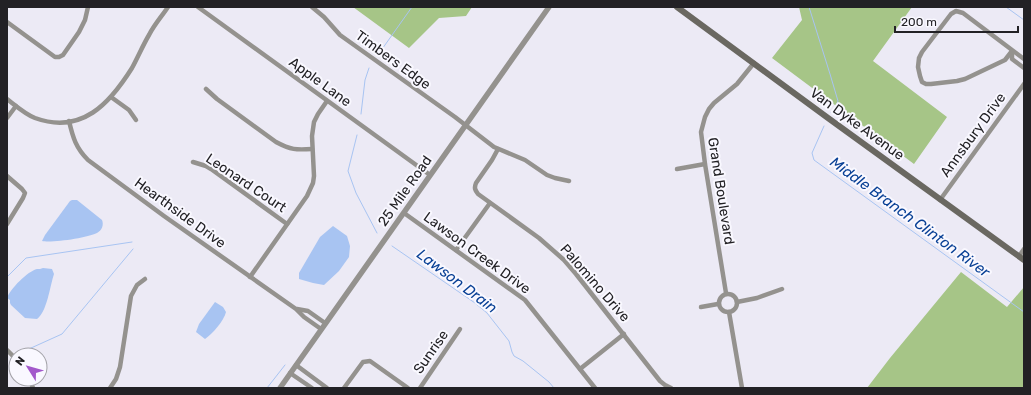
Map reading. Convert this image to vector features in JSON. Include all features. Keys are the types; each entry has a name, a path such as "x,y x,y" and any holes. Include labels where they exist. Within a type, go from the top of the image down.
{"main road":[{"name":"Van Dyke Avenue","path":"677,7 940,200 1022,258"}],"street":[{"path":"7,22 55,57 59,57 63,54 83,27 88,7"},
{"path":"7,99 35,117 51,122 69,122 93,113 101,108 112,97 133,67 149,34 168,7"},
{"name":"Apple Lane","path":"198,7 430,175"},
{"name":"Timbers Edge","path":"312,7 324,17 340,35 498,149 525,160 547,175 569,181"},
{"name":"25 Mile Road","path":"280,388 549,7"},
{"path":"1012,51 1005,60 965,79 956,82 931,84 922,82 918,66 919,58 951,14 956,12 963,13 1023,59 1018,64"},
{"path":"1012,51 1012,59 1024,68"},
{"name":"Grand Boulevard","path":"726,293 701,132 705,116 714,103 737,84 754,63"},
{"name":"Annsbury Drive","path":"940,200 1024,84"},
{"path":"206,89 217,99 279,144 296,150 312,149"},
{"path":"112,97 129,110 136,120"},
{"path":"250,277 307,196 313,183 312,136 314,122 327,100"},
{"path":"7,118 16,106"},
{"name":"Hearthside Drive","path":"69,122 76,145 88,160 296,309 304,317 321,329"},
{"name":"Palomino Drive","path":"498,149 476,183 475,191 539,238 564,260 660,381 671,388"},
{"name":"Leonard Court","path":"193,162 211,169 287,224"},
{"path":"677,169 705,164"},
{"path":"7,176 22,188 25,193 7,224"},
{"path":"456,250 490,203"},
{"name":"Lawson Creek Drive","path":"404,213 525,300 595,388"},
{"path":"1022,258 1024,249"},
{"path":"110,388 116,379 120,367 131,296 138,285 146,279"},
{"path":"737,302 757,298 782,289"},
{"path":"726,293 734,296 737,302 734,308 729,312 723,311 719,308 718,304 721,296 726,293"},
{"path":"701,307 718,304"},
{"name":"Hearthside Drive","path":"296,309 308,311 325,323"},
{"path":"729,312 742,388"},
{"name":"Sunrise","path":"420,388 460,329"},
{"path":"580,369 624,334"},
{"path":"344,388 362,362 370,361 408,388"},
{"path":"296,365 327,388"},
{"path":"290,373 313,388 318,381"}],"green space":[{"path":"353,7 472,7 466,16 439,18 409,48"},
{"path":"799,7 912,7 873,61 947,117 914,164 772,58 802,20"},
{"path":"961,272 1007,307 1024,287 1024,388 867,388 890,358"}],"water":[{"path":"72,200 77,200 102,220 103,226 99,232 92,235 61,241 42,241 45,235"},
{"path":"333,226 347,236 350,246 349,257 339,271 324,285 299,279 299,273 320,237"},
{"path":"43,268 52,269 54,274 46,305 37,319 25,318 11,305 10,300 7,298 15,285 24,277 33,270"},
{"path":"215,302 223,307 226,312 225,316 211,334 205,339 196,332 199,324"}],"waterway":[{"name":"Lawson Drain","path":"380,52 412,7"},
{"name":"Middle Branch Clinton River","path":"809,7 838,101 835,108 831,112"},
{"path":"1006,7 1024,20"},
{"name":"Lawson Drain","path":"361,114 365,80 369,68"},
{"name":"Middle Branch Clinton River","path":"824,126 812,153 814,160 1024,312"},
{"name":"Lawson Drain","path":"357,135 348,171 356,193 377,233"},
{"path":"7,277 26,258 132,242"},
{"name":"Lawson Drain","path":"392,246 475,303 487,313 509,341 514,356 523,361 549,382 554,388"},
{"path":"33,347 62,334 133,249"},
{"path":"267,388 285,365"}]}
